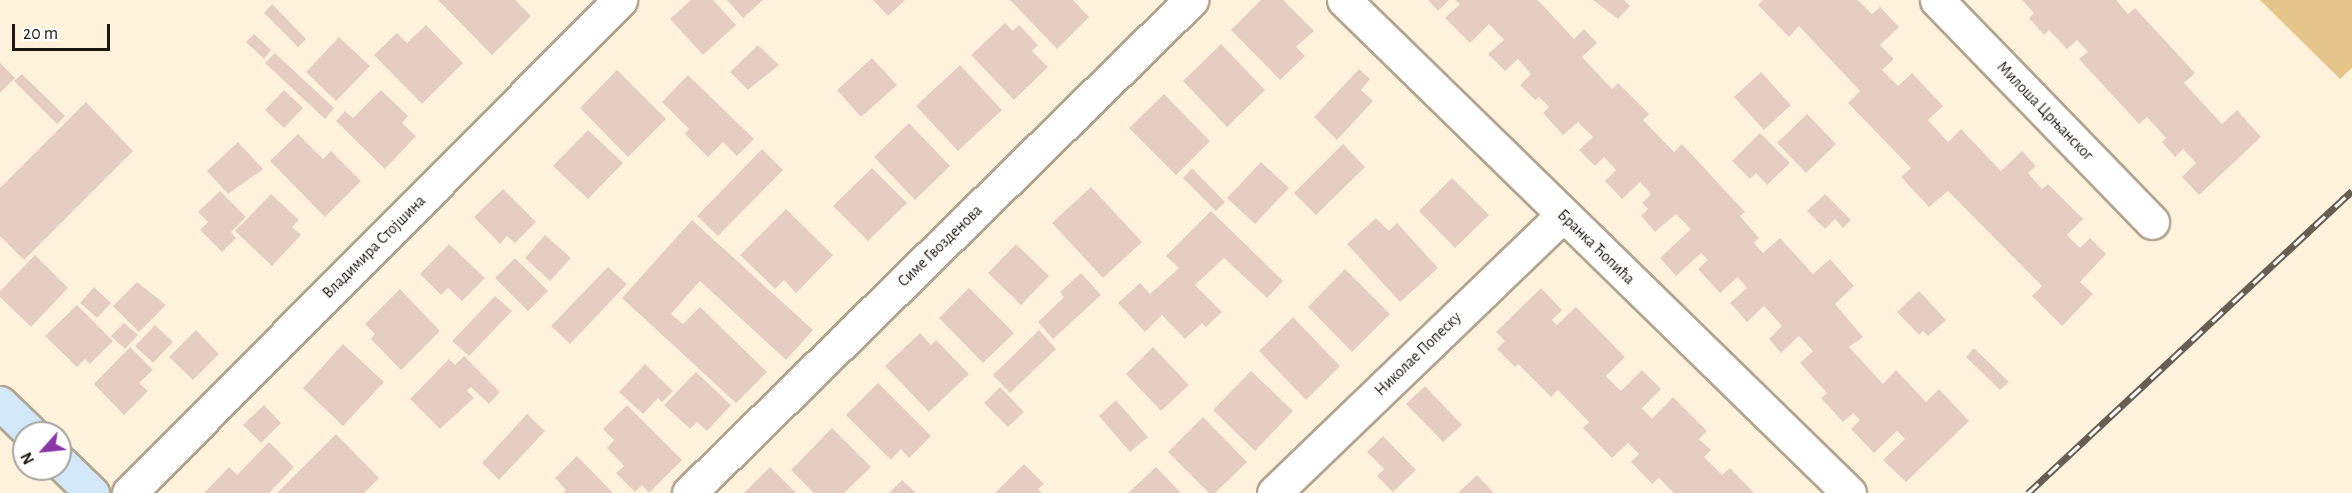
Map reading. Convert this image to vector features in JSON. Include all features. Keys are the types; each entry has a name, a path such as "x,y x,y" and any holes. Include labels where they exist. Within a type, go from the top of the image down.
{"main road":[{"path":"0,403 19,421"},
{"path":"72,474 92,493"}],"street":[{"name":"Владимира Стојшина","path":"129,493 620,0"},
{"name":"Симе Гвозденова","path":"689,493 1191,0"},
{"name":"Бранка Ћопића","path":"1344,0 1849,493"},
{"name":"Милоша Црњанског","path":"1937,0 2152,222"},
{"name":"Николае Попеску","path":"1274,493 1563,214"}],"shaded area":[{"path":"2260,0 2352,0 2352,68 2340,79"}],"building":[{"path":"438,0 515,0 531,16 492,55"},
{"path":"691,0 713,0 736,25 703,55 670,19"},
{"path":"727,0 763,0 743,18"},
{"path":"873,0 905,0 888,16"},
{"path":"1010,0 1073,0 1089,17 1057,49"},
{"path":"1261,0 1283,0 1314,31 1296,47 1305,56 1280,80 1231,30"},
{"path":"1428,0 1449,0 1438,11"},
{"path":"1455,0 1538,0 1574,39 1584,29 1597,43 1582,57 1612,89 1618,83 1649,114 1643,120 1674,152 1682,144 1745,212 1740,216 1759,238 1754,243 1763,253 1780,238 1813,274 1830,259 1854,286 1835,304 1863,337 1849,347 1883,384 1896,370 1926,402 1939,389 1969,421 1906,482 1883,460 1905,439 1897,431 1874,453 1851,429 1860,420 1853,413 1843,422 1821,398 1827,393 1800,363 1813,351 1799,336 1781,353 1769,339 1782,326 1764,306 1747,322 1730,303 1747,288 1738,277 1720,293 1698,269 1708,260 1701,253 1676,276 1660,258 1691,229 1676,214 1655,232 1641,216 1648,209 1642,203 1651,194 1640,182 1622,199 1605,181 1616,170 1604,157 1595,166 1579,150 1593,137 1578,122 1563,135 1543,113 1549,107 1539,97 1535,100 1520,85 1531,74 1518,59 1505,71 1488,54 1504,40 1489,24 1470,43 1445,18 1460,4"},
{"path":"1593,0 1624,0 1630,6 1618,19"},
{"path":"1763,0 1858,0 1872,14 1880,7 1899,27 1880,45 1894,59 1882,70 1898,86 1912,73 1943,106 1928,120 1948,142 1961,129 2001,171 2022,151 2036,166 2028,173 2042,189 2048,184 2083,219 2067,235 2080,248 2090,238 2106,254 2080,282 2093,294 2062,326 2032,296 2042,286 1948,191 1929,207 1901,177 1911,168 1848,103 1860,91 1799,26 1789,37 1758,5"},
{"path":"2022,0 2116,0 2128,14 2135,8 2195,73 2184,83 2222,124 2237,110 2261,137 2199,195 2182,177 2196,163 2183,149 2175,157 2162,142 2166,138 2147,117 2139,124 2079,59 2088,52 2077,40 2067,49 2049,30 2044,35 2029,18 2034,13"},
{"path":"272,4 306,39 298,47 264,13"},
{"path":"1005,23 1013,31 1019,25 1038,45 1032,51 1048,67 1014,100 971,55"},
{"path":"426,25 463,63 422,104 374,55 397,33 407,43"},
{"path":"254,34 271,50 264,59 246,42"},
{"path":"339,37 370,66 336,101 306,72"},
{"path":"1221,44 1265,90 1227,127 1183,81"},
{"path":"758,45 779,65 748,90 730,72"},
{"path":"275,53 334,108 325,119 265,63"},
{"path":"872,58 897,85 861,117 837,90"},
{"path":"0,63 15,78 0,93"},
{"path":"960,65 1002,110 958,151 916,106"},
{"path":"1359,69 1370,79 1361,90 1373,101 1337,140 1314,117"},
{"path":"617,70 666,119 628,157 580,108"},
{"path":"1761,72 1791,105 1764,130 1734,97"},
{"path":"22,74 65,116 57,124 14,81"},
{"path":"688,75 754,139 737,156 723,142 708,157 685,134 689,129 662,102"},
{"path":"284,90 303,108 284,128 265,110"},
{"path":"381,90 408,116 402,123 416,136 385,169 336,121 345,111 353,118"},
{"path":"1164,94 1210,141 1176,175 1129,128"},
{"path":"86,102 133,151 24,260 0,236 0,188"},
{"path":"1807,114 1836,144 1806,173 1777,143"},
{"path":"909,123 950,166 915,200 874,157"},
{"path":"588,130 623,163 588,199 553,166"},
{"path":"1760,133 1790,163 1767,185 1756,173 1750,179 1732,161"},
{"path":"298,134 323,159 331,151 361,181 325,217 270,161"},
{"path":"238,142 263,169 228,194 207,171"},
{"path":"1343,144 1365,167 1316,215 1294,193"},
{"path":"762,149 783,170 718,236 697,216"},
{"path":"1261,162 1289,188 1255,224 1227,198"},
{"path":"872,168 907,203 868,241 833,206"},
{"path":"1192,168 1225,202 1216,211 1183,178"},
{"path":"1452,178 1489,215 1455,248 1419,211"},
{"path":"1091,187 1142,242 1103,278 1052,223"},
{"path":"503,189 536,222 515,243 507,236 500,244 474,217"},
{"path":"220,191 246,217 231,232 236,238 222,252 200,230 208,222 198,212"},
{"path":"271,194 299,220 292,227 301,235 272,266 235,231"},
{"path":"1825,194 1851,220 1843,228 1835,219 1825,229 1807,211"},
{"path":"786,209 833,255 796,293 784,280 775,289 740,255"},
{"path":"1211,211 1283,281 1267,298 1224,258 1195,285 1222,312 1206,327 1202,323 1185,339 1162,315 1145,332 1118,303 1140,283 1150,294 1179,268 1166,256"},
{"path":"1376,218 1389,231 1397,223 1438,268 1400,302 1347,244"},
{"path":"692,220 813,330 786,360 700,281 671,314 683,324 700,307 767,372 736,403 622,298"},
{"path":"545,235 571,258 550,281 525,258"},
{"path":"449,244 485,278 462,301 448,288 441,295 420,274"},
{"path":"1016,244 1049,276 1021,305 988,273"},
{"path":"35,255 68,288 31,327 0,297 0,291"},
{"path":"515,258 548,291 528,311 495,278"},
{"path":"608,267 627,284 570,344 551,326"},
{"path":"1345,269 1390,314 1352,352 1308,307"},
{"path":"1081,273 1101,295 1053,339 1038,322 1064,297 1060,292"},
{"path":"137,282 166,305 139,332 113,306"},
{"path":"94,287 111,303 97,318 80,303"},
{"path":"969,288 1014,333 983,363 939,318"},
{"path":"1541,288 1562,310 1552,320 1557,325 1576,307 1625,357 1606,376 1621,391 1642,370 1661,389 1642,408 1652,419 1673,397 1707,431 1699,439 1711,450 1704,457 1722,475 1730,468 1754,493 1674,493 1659,478 1652,484 1631,462 1639,454 1628,443 1612,458 1583,428 1589,422 1558,390 1551,397 1518,364 1515,367 1497,349 1505,341 1496,332"},
{"path":"400,289 440,331 401,370 371,339 375,334 365,324"},
{"path":"1919,291 1946,320 1928,336 1923,331 1919,335 1897,312"},
{"path":"495,296 512,311 469,356 452,341"},
{"path":"77,305 113,341 90,364 85,359 77,367 45,336"},
{"path":"1293,317 1340,366 1306,400 1259,351"},
{"path":"124,323 138,335 125,349 111,336"},
{"path":"155,325 173,342 153,363 135,346"},
{"path":"196,330 219,354 193,380 169,357"},
{"path":"1039,330 1056,349 1010,393 993,375"},
{"path":"920,333 931,345 936,340 969,374 929,412 885,366"},
{"path":"343,344 384,382 343,426 303,388"},
{"path":"130,347 153,370 139,383 148,391 124,415 94,384"},
{"path":"1153,347 1189,385 1161,411 1126,374"},
{"path":"1974,348 2009,382 2000,390 1966,357"},
{"path":"464,356 500,392 489,404 471,387 467,391 474,398 440,429 410,399 449,359 455,365"},
{"path":"645,364 673,391 662,402 658,398 643,414 619,392"},
{"path":"1251,371 1293,411 1255,451 1213,410"},
{"path":"696,372 731,405 707,431 697,422 690,429 664,405"},
{"path":"878,383 931,436 909,458 901,449 891,460 846,415"},
{"path":"1425,386 1462,425 1443,442 1406,404"},
{"path":"1000,387 1024,412 1008,427 984,403"},
{"path":"1116,400 1148,437 1130,452 1099,416"},
{"path":"264,405 281,423 261,443 243,425"},
{"path":"627,405 682,460 649,493 642,485 635,492 616,473 624,466 607,448 614,440 603,429"},
{"path":"527,414 545,431 499,480 482,463"},
{"path":"1203,417 1247,462 1215,493 1209,493 1168,452"},
{"path":"832,428 871,467 844,493 814,493 791,470"},
{"path":"336,434 379,478 364,493 277,493"},
{"path":"1383,436 1416,470 1393,492 1377,476 1384,469 1367,452"},
{"path":"269,442 294,467 269,493 204,493 229,467 237,475"},
{"path":"577,456 613,493 563,493 566,490 555,478"},
{"path":"1024,464 1044,484 1038,489 1042,493 995,493"},
{"path":"770,467 796,493 744,493"},
{"path":"1156,467 1181,493 1128,493"},
{"path":"1477,475 1494,493 1458,493"},
{"path":"902,480 916,493 889,493"}],"railway":[{"path":"2028,493 2352,191"}]}
